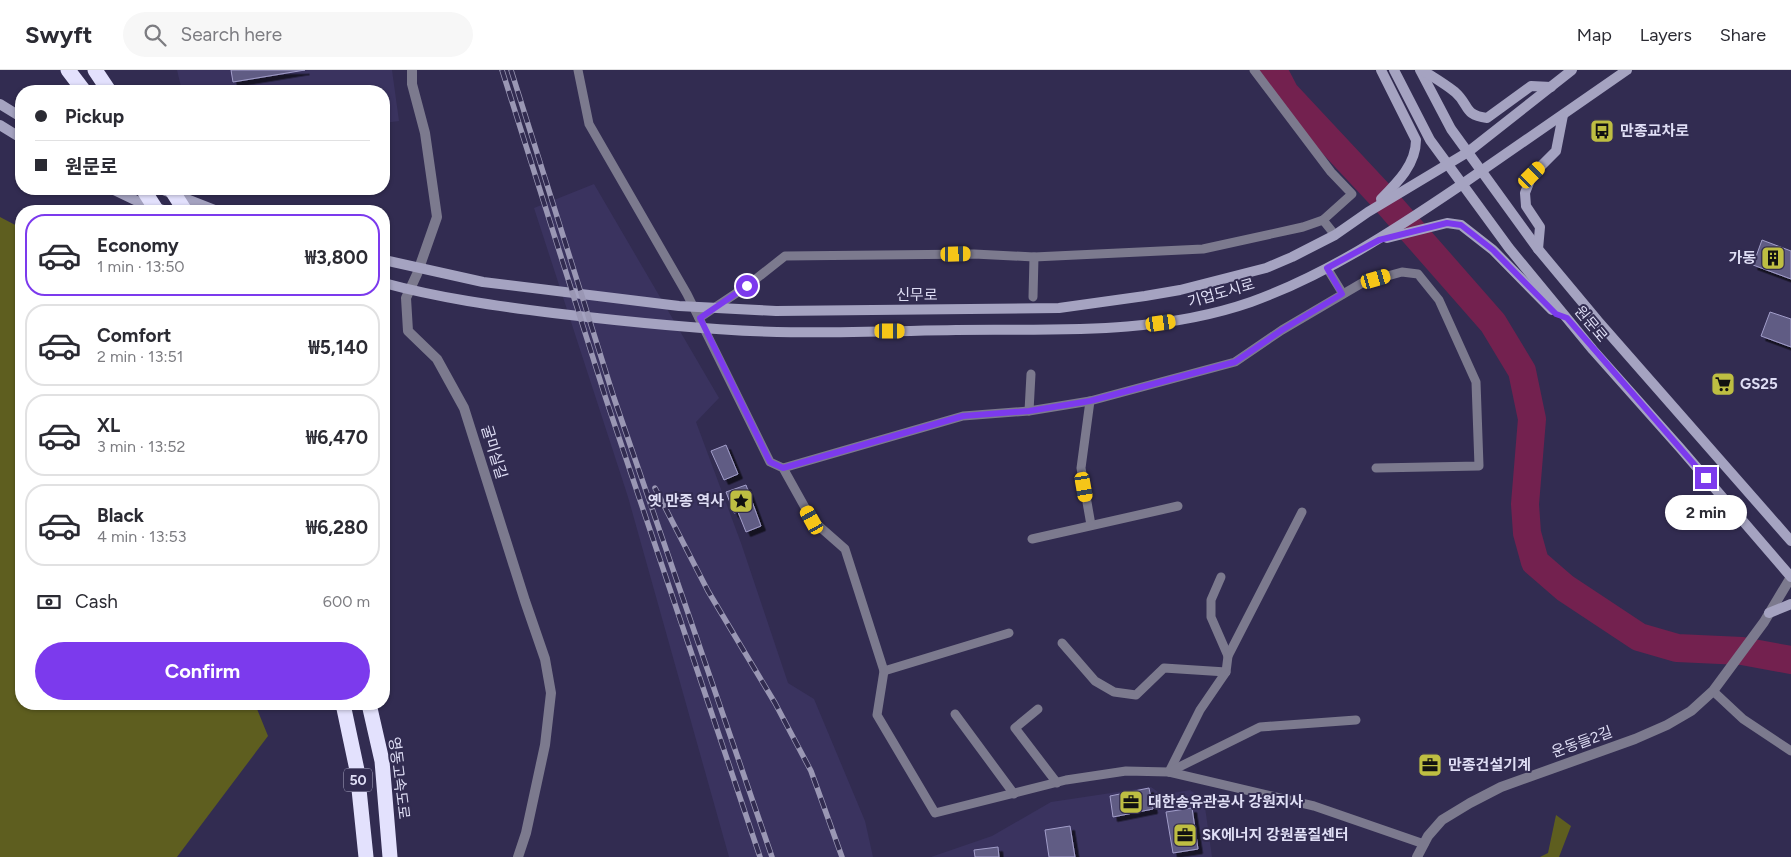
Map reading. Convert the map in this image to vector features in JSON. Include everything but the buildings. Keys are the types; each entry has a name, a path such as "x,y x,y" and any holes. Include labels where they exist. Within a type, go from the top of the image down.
{"highway":[{"path":"68,70 79,85"},
{"path":"95,70 105,85"},
{"name":"50","path":"344,710 357,770 366,857"},
{"name":"영동고속도로","path":"370,710 382,761 390,857"}],"main road":[{"path":"1368,212 1402,178 1416,149 1416,140 1382,70"},
{"name":"원문로","path":"1394,70 1430,140 1508,248 1791,577"},
{"path":"1421,70 1456,93 1468,110 1476,116 1487,118 1531,86 1551,88"},
{"name":"원문로","path":"1421,70 1451,129 1538,248 1598,321 1791,541"},
{"path":"1368,212 1468,152 1572,70"},
{"path":"1379,240 1482,172 1627,70"},
{"path":"0,104 15,113"},
{"path":"1538,248 1540,227 1526,206 1525,193 1532,175 1556,151 1563,115"},
{"path":"0,125 15,134"},
{"path":"124,195 149,205"},
{"path":"177,195 201,205"},
{"name":"기업도시로","path":"1059,308 1180,290 1266,268 1292,258 1335,235 1368,212"},
{"path":"1379,240 1447,223 1461,225 1493,250 1556,314 1567,318"},
{"name":"기업도시로","path":"390,284 491,305 662,326 777,332 1117,328 1175,321 1250,302 1293,285 1379,240"},
{"name":"신무로","path":"390,261 483,282 679,306 776,310 1059,308"},
{"path":"1766,618 1791,604"}],"street":[{"name":"굴미실길","path":"412,70 412,84 425,133 437,217 417,274 406,298 408,331 437,359 464,408 545,659 551,693 545,745 526,833 518,857"},
{"path":"1766,618 1791,577"},
{"name":"운동들2길","path":"1417,857 1442,820 1470,803 1501,788 1635,739 1667,725 1691,711 1713,690 1766,618"}],"lane":[{"path":"578,70 589,124 688,294 770,462 783,468 812,520 844,549 884,671 877,714 935,813 1057,783 1126,771 1169,772 1314,806 1424,844"},
{"path":"700,318 747,286 785,256 974,254 1034,256 1203,249 1323,220 1352,194 1331,172 1254,70"},
{"path":"1323,220 1335,235"},
{"path":"1033,298 1034,256"},
{"path":"1327,268 1342,294"},
{"path":"783,468 963,416 1029,411 1090,401 1235,362 1282,330 1362,283 1402,272 1418,274 1439,300 1476,382 1479,466 1376,468"},
{"path":"1029,411 1031,374"},
{"path":"1090,401 1081,468 1091,525"},
{"path":"1032,539 1178,506"},
{"path":"1169,772 1200,710 1226,672 1228,656 1302,512"},
{"path":"1220,577 1211,600 1211,618 1228,656"},
{"path":"884,671 1009,633"},
{"path":"1062,644 1095,681 1114,692 1136,695 1164,668 1226,672"},
{"path":"1713,690 1743,719 1791,751"},
{"path":"1038,709 1015,728 1057,783"},
{"path":"955,714 1014,794"},
{"path":"1169,772 1260,727 1356,720"}],"shaded area":[{"path":"177,70 392,70 399,121 390,122 390,85 181,85"},
{"path":"594,184 719,398 696,422 741,543 788,683 814,699 865,821 873,857 729,857 628,497 534,208"},
{"path":"0,217 15,225 15,710 257,710 268,736 177,857 0,857"},
{"path":"1151,787 1162,795 1190,790 1204,800 1212,857 931,857 992,836 1051,802"},
{"path":"1556,815 1571,826 1559,857 1540,857 1548,853"}],"waterway":[{"path":"1273,70 1285,93 1385,200 1493,323 1522,371 1532,419 1525,504 1527,533 1535,562 1565,588 1639,637 1677,648 1742,651 1791,660"}],"railway":[{"path":"502,70 606,399 760,857"},
{"path":"511,70 614,398 772,857"},
{"path":"655,488 708,591 775,703 811,771 842,857"}],"place":[{"name":"만종교차로","path":"1602,131"},
{"name":"가동","path":"1773,258"},
{"name":"GS25","path":"1723,384"},
{"name":"옛 만종 역사","path":"741,501"},
{"name":"만종건설기계","path":"1430,765"},
{"name":"대한송유관공사 강원지사","path":"1131,802"},
{"name":"SK에너지 강원품질센터","path":"1185,835"}],"route":[{"path":"747,286 700,318 770,462 783,468 963,416 1029,411 1090,401 1235,362 1282,330 1342,294 1327,268 1379,240 1447,223 1461,225 1493,250 1556,314 1567,318 1706,478"}]}
